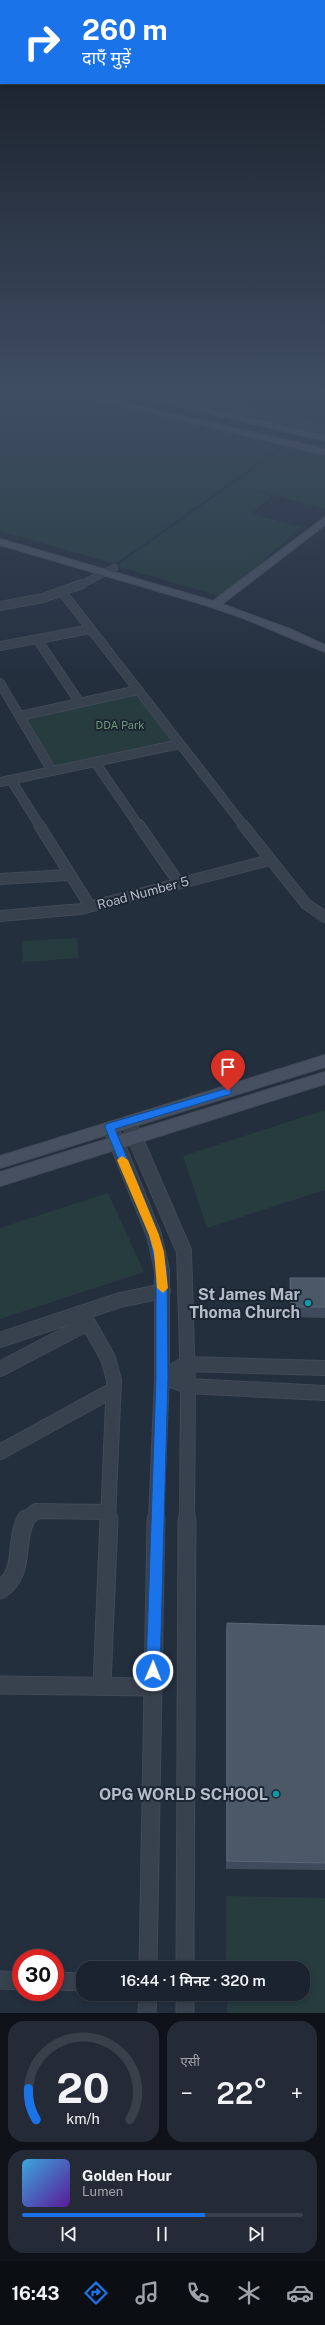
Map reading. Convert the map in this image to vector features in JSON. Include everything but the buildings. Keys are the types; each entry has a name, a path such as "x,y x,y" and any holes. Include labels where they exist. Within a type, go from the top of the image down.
{"street":[{"path":"225,604 325,520"},
{"path":"288,562 325,533"},
{"path":"0,535 110,570 225,604 325,640"},
{"path":"0,542 110,570"},
{"path":"0,606 62,592 110,570"},
{"path":"62,592 270,860 306,904 325,917"},
{"path":"225,604 297,635 325,649"},
{"path":"0,646 91,629"},
{"path":"37,639 80,703"},
{"path":"0,683 52,771"},
{"path":"20,716 138,690"},
{"path":"0,782 180,744"},
{"path":"95,762 179,883"},
{"name":"Road Number 5","path":"11,780 68,875 90,906 270,860"},
{"path":"0,878 68,875"},
{"path":"0,916 90,906"},
{"path":"0,1162 325,1061"},
{"path":"0,1179 325,1078"},
{"path":"128,1122 184,1251 186,1364 188,1386 185,1961"},
{"path":"110,1127 115,1143 154,1235 159,1252 163,1291 162,1377 152,1687 148,1961"},
{"path":"0,1369 86,1318 120,1300 163,1291"},
{"path":"0,1340 86,1318"},
{"path":"86,1318 108,1358 114,1380 102,1686"},
{"path":"162,1377 186,1364 325,1368"},
{"path":"162,1377 188,1386 325,1393"},
{"path":"0,1452 113,1390"},
{"path":"0,1590 5,1588 18,1569 22,1529 24,1521 29,1515 36,1511 108,1512"},
{"path":"0,1685 152,1687"},
{"path":"0,1980 12,1981"},
{"path":"64,1981 76,1982"},
{"path":"147,2013 148,2001"},
{"path":"185,2001 185,2013"}],"green space":[{"path":"0,489 221,489 115,564 0,531"},
{"path":"225,489 250,489 272,496 251,514 301,527 222,597 117,566"},
{"path":"250,489 325,489 325,509"},
{"name":"DDA Park","path":"132,691 176,743 54,771 23,717"},
{"path":"77,938 79,958 23,962 22,941"},
{"path":"325,1110 325,1190 207,1228 183,1156"},
{"path":"108,1193 144,1272 0,1319 0,1228"},
{"path":"226,1896 325,1898 325,2013 227,2013 227,2001 310,2001 310,1961 226,1961"}],"slow traffic":[{"path":"122,1160 154,1235 159,1252 163,1288"}],"place":[{"name":"St James Mar Thoma Church","path":"308,1303"},
{"name":"OPG WORLD SCHOOL","path":"276,1794"}],"route":[{"path":"153,1671 156,1511 162,1377 162,1270 154,1235 115,1143 110,1127 228,1091"}]}
